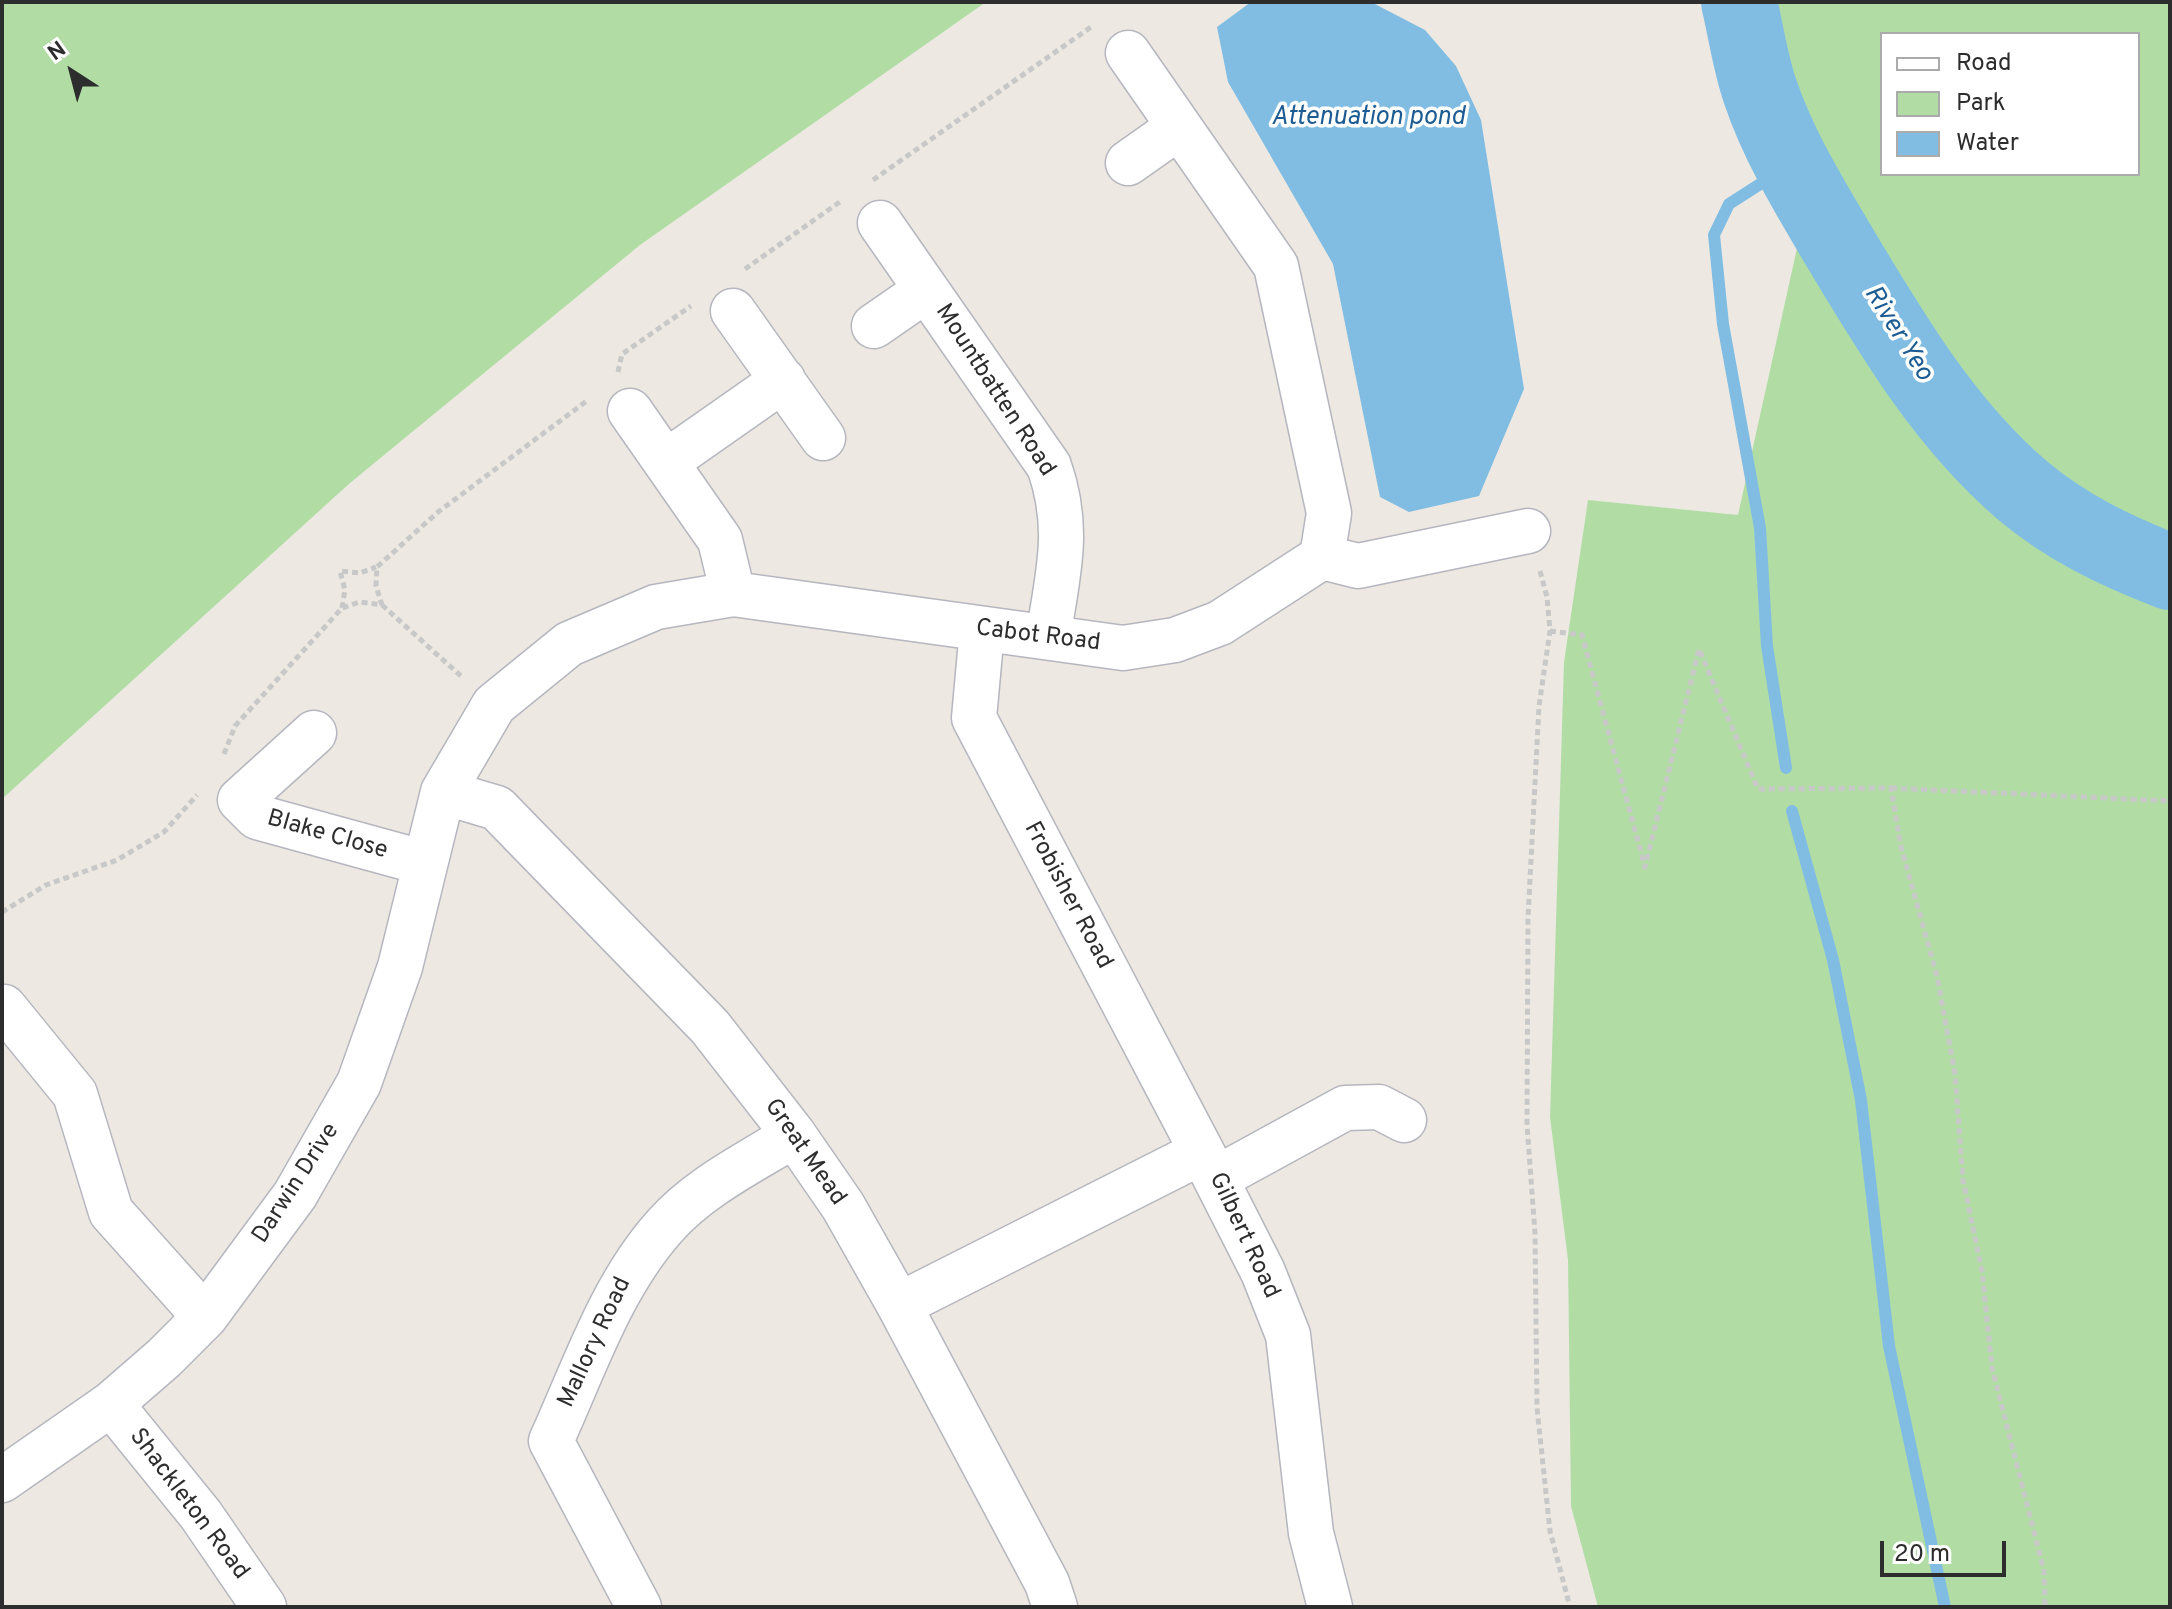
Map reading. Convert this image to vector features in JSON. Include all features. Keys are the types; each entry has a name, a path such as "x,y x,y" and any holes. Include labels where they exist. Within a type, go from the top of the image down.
{"street":[{"path":"1128,53 1276,266 1329,513 1322,557 1358,566 1528,531"},
{"path":"1128,163 1179,127"},
{"name":"Mountbatten Road","path":"874,203 926,290 1049,466 1061,500 1062,542 1048,637"},
{"name":"Mountbatten Road","path":"874,326 926,290"},
{"path":"724,294 823,438"},
{"path":"666,462 783,380"},
{"path":"613,396 666,462 720,540 733,594"},
{"name":"Cabot Road","path":"443,792 494,705 569,644 656,607 733,594 1123,648 1175,640 1220,623 1322,557"},
{"name":"Frobisher Road","path":"982,630 974,718 1210,1165"},
{"name":"Blake Close","path":"314,733 240,800 257,817 425,863"},
{"name":"Darwin Drive","path":"2,1479 111,1404 205,1317 295,1195 359,1083 400,967 443,792"},
{"name":"Great Mead","path":"443,792 497,808 710,1027 794,1135 843,1206 899,1305 1047,1583 1055,1607"},
{"path":"4,1007 75,1094 111,1212 205,1317"},
{"path":"1210,1165 1345,1108 1379,1107 1404,1120"},
{"name":"Mallory Road","path":"639,1607 551,1441 630,1270 666,1224 709,1188 794,1135"},
{"name":"Gilbert Road","path":"899,1305 1210,1165 1263,1272 1288,1335 1311,1533 1330,1607"},
{"name":"Shackleton Road","path":"111,1404 201,1515 264,1607"}],"path":[{"path":"874,203 1102,19 1128,53"},
{"path":"342,608 345,590 340,571 360,573 377,567 438,512 613,396 622,354 724,294 843,200"},
{"path":"1528,531 1547,597 1550,631 1539,706 1528,918 1527,1125 1535,1233 1537,1408 1550,1531 1570,1607"},
{"path":"377,567 376,586 382,605 494,705"},
{"path":"221,761 235,726 342,608 360,602 382,605"},
{"path":"1550,631 1582,635 1645,867 1699,649 1758,789 1891,788 2170,801"},
{"path":"2,912 46,885 117,860 164,832 206,785"},
{"path":"1891,788 1901,847 1937,976 1955,1074 1963,1180 1982,1271 1992,1368 2044,1571 2045,1607"}],"green space":[{"path":"2,2 986,2 640,245 350,483 2,799"},
{"path":"1716,2 2170,2 2170,1607 1598,1607 1571,1506 1568,1260 1550,1117 1564,662 1588,500 1738,515 1797,248"}],"water":[{"name":"Attenuation pond","path":"1251,2 1371,2 1425,30 1456,66 1481,120 1524,389 1479,496 1409,512 1380,497 1333,264 1228,82 1217,27"}],"waterway":[{"name":"River Yeo","path":"1739,2 1757,80 1787,154 1882,317 1945,409 1995,465 2039,504 2093,537 2170,572"},
{"path":"1786,768 1767,646 1760,528 1723,324 1714,235 1729,204 1793,163"},
{"path":"1792,811 1833,960 1861,1100 1889,1346 1945,1607"}]}
